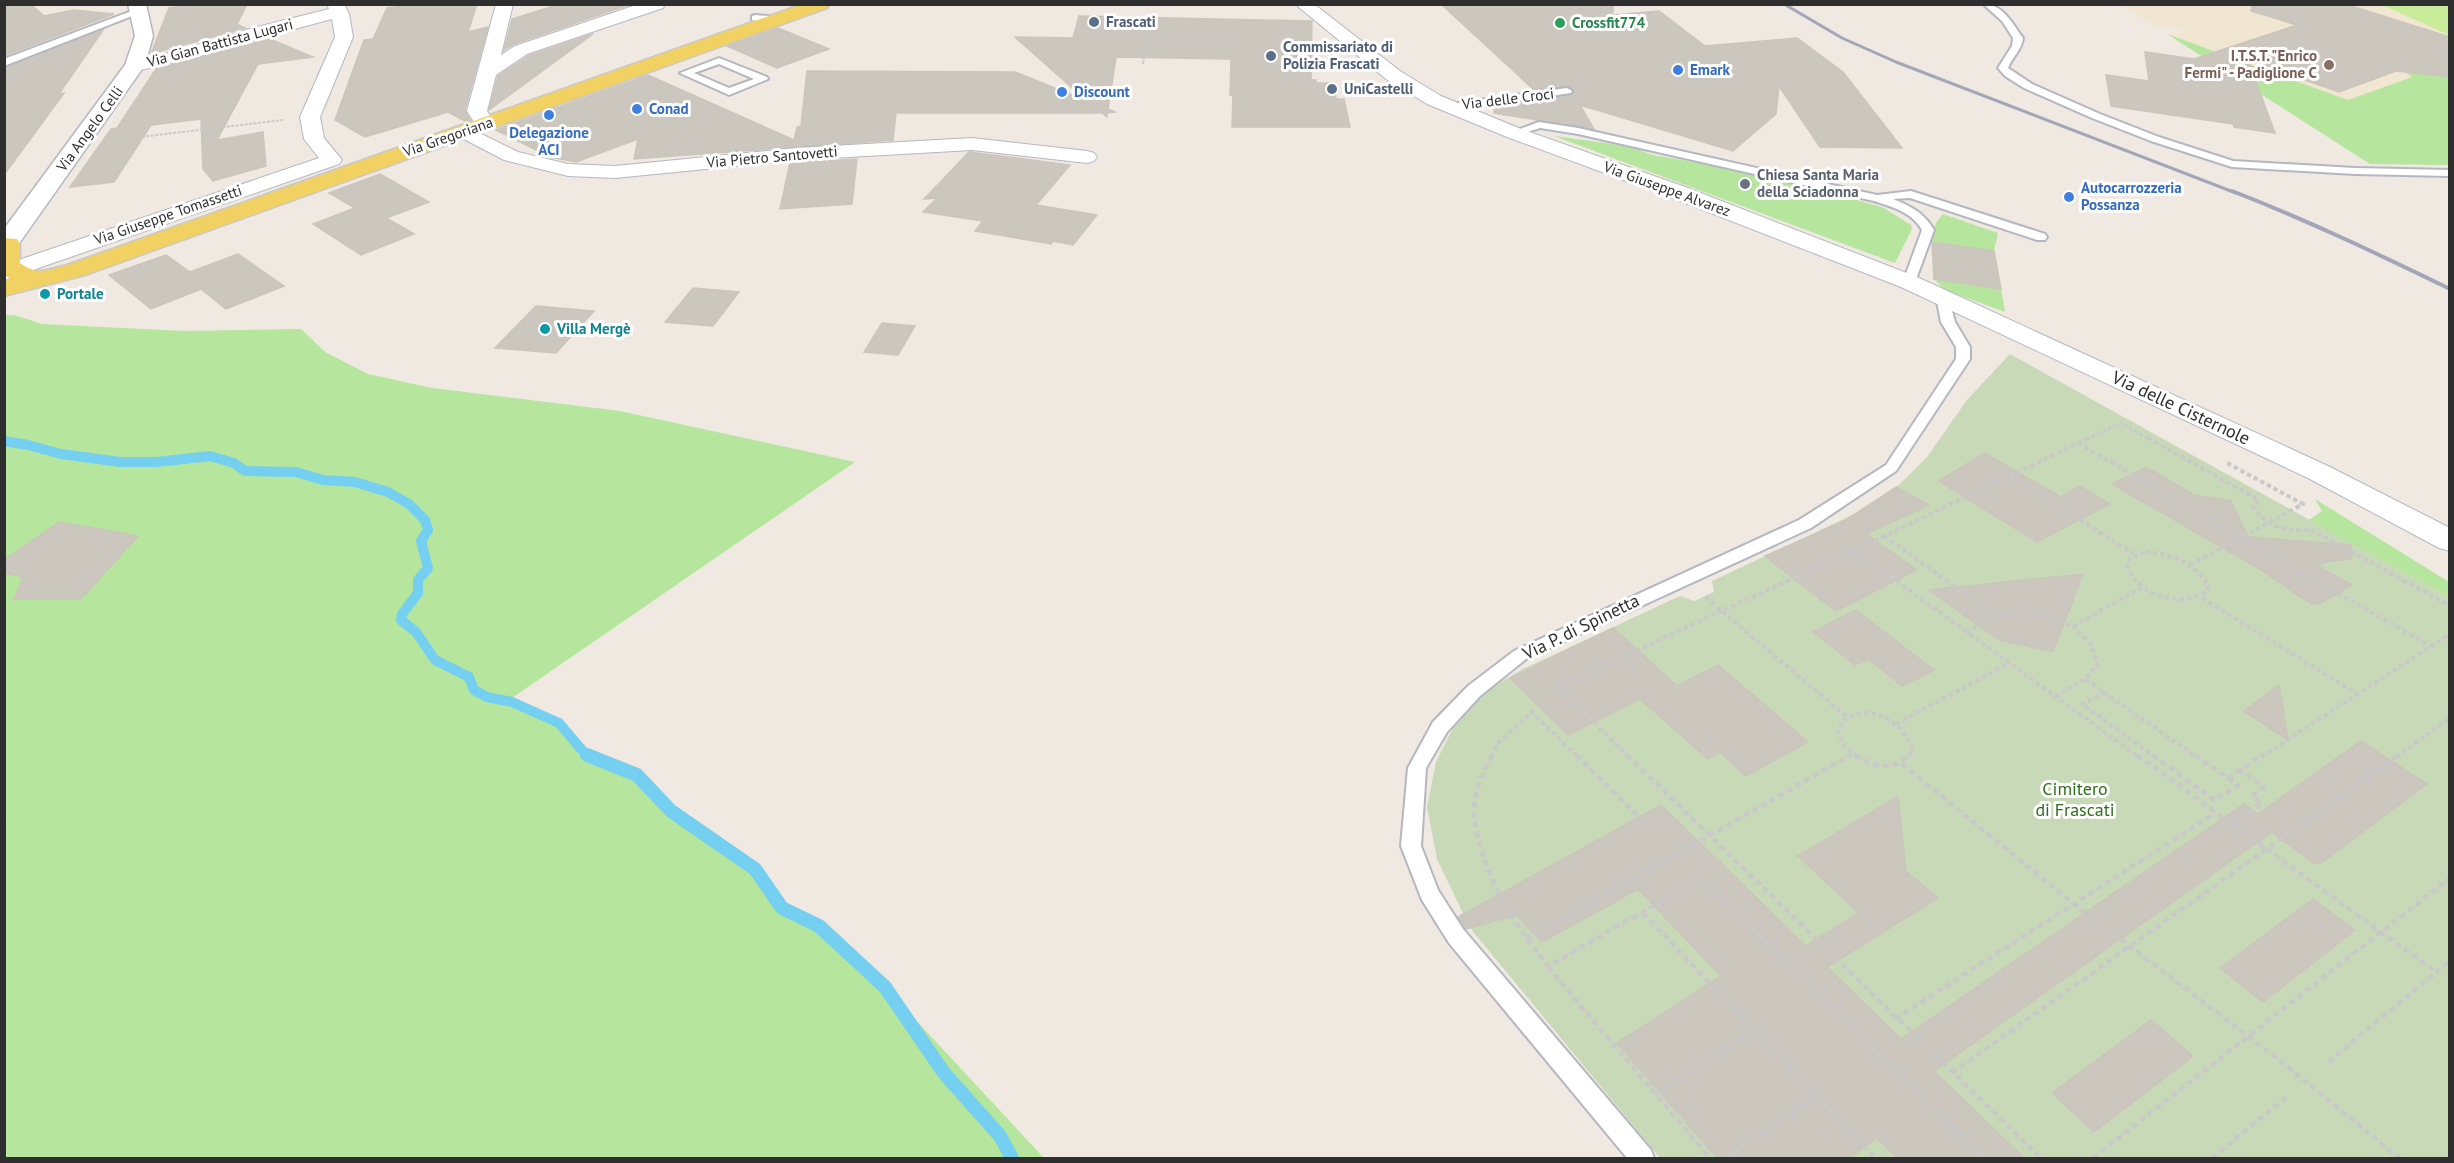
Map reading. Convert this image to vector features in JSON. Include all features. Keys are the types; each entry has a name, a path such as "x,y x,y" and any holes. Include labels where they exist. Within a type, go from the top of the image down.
{"main road":[{"name":"Via Gregoriana","path":"7,264 47,278 76,270 475,128 644,62 692,51 821,4"},
{"name":"Via Angelo Celli","path":"7,264 79,145 135,65 144,36 138,8"},
{"name":"Via Gregoriana","path":"4,303 76,270"}],"street":[{"path":"475,128 477,111 505,4"},
{"path":"488,72 521,50 657,4"},
{"name":"Via Giuseppe Alvarez","path":"1303,4 1393,75 1426,96 1514,133 1680,193 1910,282"},
{"path":"310,117 344,37 337,8"},
{"name":"Via Gian Battista Lugari","path":"135,65 177,57 337,8"},
{"name":"Via Giuseppe Tomassetti","path":"7,264 332,160 314,139 310,117"},
{"name":"Via Pietro Santovetti","path":"475,128 511,156 568,170 615,172 796,154 972,144 1087,157"},
{"name":"Via delle Cisternole","path":"1910,282 2318,472 2450,541"}],"lane":[{"path":"1987,4 2005,19 2018,38 2017,46 2004,61 2003,68 2008,74 2061,101 2155,139 2244,166 2450,172"},
{"path":"4,63 138,8"},
{"path":"755,18 777,20"},
{"path":"692,51 719,61 763,79 729,92 685,73 719,61"},
{"name":"Via delle Croci","path":"1450,106 1567,91"},
{"path":"1514,133 1539,125 1578,131 1877,198 1916,214 1925,222 1928,230 1910,282"},
{"path":"1877,198 1911,194 2041,237"},
{"name":"Via P. di Spinetta","path":"1642,1158 1456,936 1429,894 1411,846 1417,768 1440,727 1474,691 1520,655 1805,524 1892,468 1964,354 1961,342 1948,322 1942,296"}],"path":[{"path":"1153,18 1155,14"},
{"path":"1143,64 1148,37 1240,39"},
{"path":"79,145 310,117"},
{"path":"2042,1158 1895,1019 1557,687 2121,423 2259,500 2253,506 2258,516 2267,523 2280,529 2298,532 2310,529 2450,606"},
{"path":"2078,443 2430,646"},
{"path":"2010,476 2134,554"},
{"path":"2190,565 2292,510"},
{"path":"1883,536 1996,616"},
{"path":"1853,550 2436,972"},
{"path":"2202,598 2207,592 2208,585 2203,576 2190,565 2170,555 2157,552 2134,554 2128,558 2126,564 2128,572 2143,587 2168,599 2181,601 2202,598 2356,694"},
{"path":"2073,626 2143,587"},
{"path":"1704,597 1847,717"},
{"path":"1966,632 1996,616 2019,610 2047,615 2073,626 2091,644 2098,665 2085,679 2055,696"},
{"path":"2228,778 2450,634"},
{"path":"1896,724 2010,663"},
{"path":"2085,679 2105,692 2228,778 2238,784 2214,800 2082,704 2105,692"},
{"path":"1653,831 1532,712 1499,742 1482,772 1474,812 1483,854 1510,914 1526,939 1548,966 1710,1158"},
{"path":"1860,712 1872,713 1896,724 1906,732 1913,750 1902,764 1881,766 1869,763 1853,754 1841,742 1838,733 1839,726 1847,717 1860,712"},
{"path":"1952,1073 2450,718"},
{"path":"1526,939 1853,754"},
{"path":"1902,764 2074,904 2247,1036 2399,1158"},
{"path":"2231,824 2262,803 2252,796 2264,787 2240,770"},
{"path":"1895,1019 2215,812"},
{"path":"1548,966 1702,878 1984,1158"},
{"path":"2093,1158 2450,878"},
{"path":"1643,913 1875,1158"},
{"path":"2328,1062 2450,961"},
{"path":"1656,1094 1754,1030"},
{"path":"1725,1158 1815,1095"},
{"path":"2212,1158 2289,1095"}],"shaded area":[{"path":"2122,5 2447,5 2450,6 2449,77 2406,72 2413,77 2348,100 2167,34 2184,33 2175,27 2157,28"}],"green space":[{"path":"2382,5 2449,6 2449,35"},
{"path":"2167,34 2348,100 2412,77 2405,72 2449,77 2449,165 2370,164"},
{"path":"1554,136 1628,146 1653,155 1701,163 1842,196 1882,207 1911,225 1912,229 1895,263"},
{"path":"1943,214 1998,233 1994,251 1930,241 1936,223"},
{"path":"1934,279 2001,289 2005,312 1945,290"},
{"path":"5,315 14,315 42,324 184,331 301,329 325,352 368,374 432,388 620,411 855,462 509,700 559,723 588,757 633,770 671,811 755,869 782,908 819,926 885,987 1044,1158 5,1158 4,820 7,817 4,816"},
{"name":"Cimitero di Frascati","path":"2010,354 2449,597 2449,1158 1660,1158 1470,928 1437,859 1427,807 1436,762 1458,718 1494,686 1523,669 1680,596 1694,601 1714,592 1712,581 1863,510 1900,484 1927,457 1967,400"},
{"path":"2315,499 2449,582 2449,597 2309,520 2322,511"}],"building":[{"path":"4,4 30,4 44,16 74,10 114,14 4,56"},
{"path":"198,4 247,4 237,24 245,28 151,54 169,8"},
{"path":"420,4 477,4 468,32 488,27 465,110 470,120 465,121 448,112 365,137 335,120 364,40 373,39 387,8"},
{"path":"560,4 631,4 514,44 504,50 512,19"},
{"path":"1441,4 1613,4 1613,15 1659,11 1705,46 1797,38 1843,72 1902,148 1820,147 1779,86 1776,114 1733,151 1580,105 1594,129 1494,113 1494,106 1571,95 1574,90 1567,86 1534,90"},
{"path":"2252,4 2345,4 2450,37 2450,77 2396,71 2339,92 2248,60 2275,133 2234,127 2233,124 2111,106 2106,75 2149,81 2145,52 2194,59 2297,25 2251,11"},
{"path":"1079,16 1312,21 1311,80 1316,80 1316,83 1334,83 1336,99 1344,99 1350,127 1232,127 1231,59 1116,57 1108,109 1115,112 1107,113 1107,117 1102,113 896,113 893,140 634,159 638,139 576,162 550,157 496,130 648,75 794,140 797,127 801,126 807,71 1015,72 1087,101 1015,37 1073,38"},
{"path":"778,28 829,49 777,68 727,46"},
{"path":"103,30 59,94 64,93 4,175 4,68"},
{"path":"593,34 489,110 498,76 528,56"},
{"path":"270,39 313,57 258,64 217,140 263,132 266,166 213,181 203,169 201,119 151,125 114,182 70,187 111,129 117,128 156,69"},
{"path":"969,152 1070,165 1036,205 1097,215 1073,245 1053,241 1051,244 975,231 983,221 923,212 937,198 924,199"},
{"path":"857,159 852,204 780,209 790,163"},
{"path":"380,174 429,202 386,218 414,234 361,255 313,224 355,208 329,193"},
{"path":"1932,242 1994,251 2001,289 1934,279"},
{"path":"238,254 284,286 226,309 201,289 151,309 109,275 166,255 190,272"},
{"path":"693,288 739,292 713,326 665,322"},
{"name":"Villa Mergè","path":"536,306 594,311 556,353 495,348"},
{"path":"882,323 915,326 898,355 864,352"},
{"path":"1984,453 2061,497 2080,486 2110,504 2037,542 1939,481"},
{"path":"2146,467 2194,495 2231,501 2248,537 2351,545 2351,559 2325,562 2318,566 2352,585 2319,604 2313,605 2258,568 2112,484"},
{"path":"1896,487 1929,505 1866,534 1917,570 1836,611 1765,556 1846,520"},
{"path":"59,522 138,536 81,599 14,599 23,577 4,573 4,560"},
{"path":"2083,574 2053,652 1999,640 1929,590"},
{"path":"1856,610 1934,670 1902,686 1869,659 1855,665 1813,632"},
{"path":"1613,628 1677,686 1718,665 1808,742 1746,776 1720,752 1708,759 1640,699 1568,735 1510,678"},
{"path":"2279,685 2288,740 2244,711"},
{"path":"2361,741 2427,784 2321,863 2313,863 2272,832 1934,1071 2024,1158 1897,1158 1877,1138 1850,1158 1717,1158 1617,1043 1721,976 1638,889 1542,942 1517,915 1466,929 1458,917 1661,805 1806,946 1859,913 1798,856 1898,796 1906,871 1938,898 1827,967 1901,1039 2244,804 2258,814"},
{"path":"2313,899 2355,930 2263,1002 2220,968"},
{"path":"2151,1020 2193,1056 2094,1132 2052,1093"}],"waterway":[{"path":"4,441 61,454 120,462 157,462 210,456 234,463 245,471 296,472 323,480 355,482 388,492 409,504 425,520 428,530 421,541 428,568 418,580 418,593 402,614 401,620 416,632 435,660 469,677 474,690 487,697 512,702 559,723 588,757"},
{"path":"587,755 637,775 671,811 755,869 782,908 819,926 885,987 944,1073 1000,1136 1012,1158"}],"railway":[{"path":"1784,4 1842,38 1896,62 2236,193"},
{"path":"2232,191 2369,250 2450,289"}],"place":[{"name":"Frascati","path":"1094,22"},
{"name":"Crossfit774","path":"1560,23"},
{"name":"Commissariato di Polizia Frascati","path":"1271,56"},
{"name":"I.T.S.T. \"Enrico Fermi\" - Padiglione C","path":"2329,65"},
{"name":"Emark","path":"1678,70"},
{"name":"UniCastelli","path":"1332,89"},
{"name":"Discount","path":"1062,92"},
{"name":"Conad","path":"637,109"},
{"name":"Delegazione ACI","path":"549,115"},
{"name":"Chiesa Santa Maria della Sciadonna","path":"1745,184"},
{"name":"Autocarrozzeria Possanza","path":"2069,197"},
{"name":"Portale","path":"45,294"},
{"name":"Villa Mergè","path":"545,329"}]}
